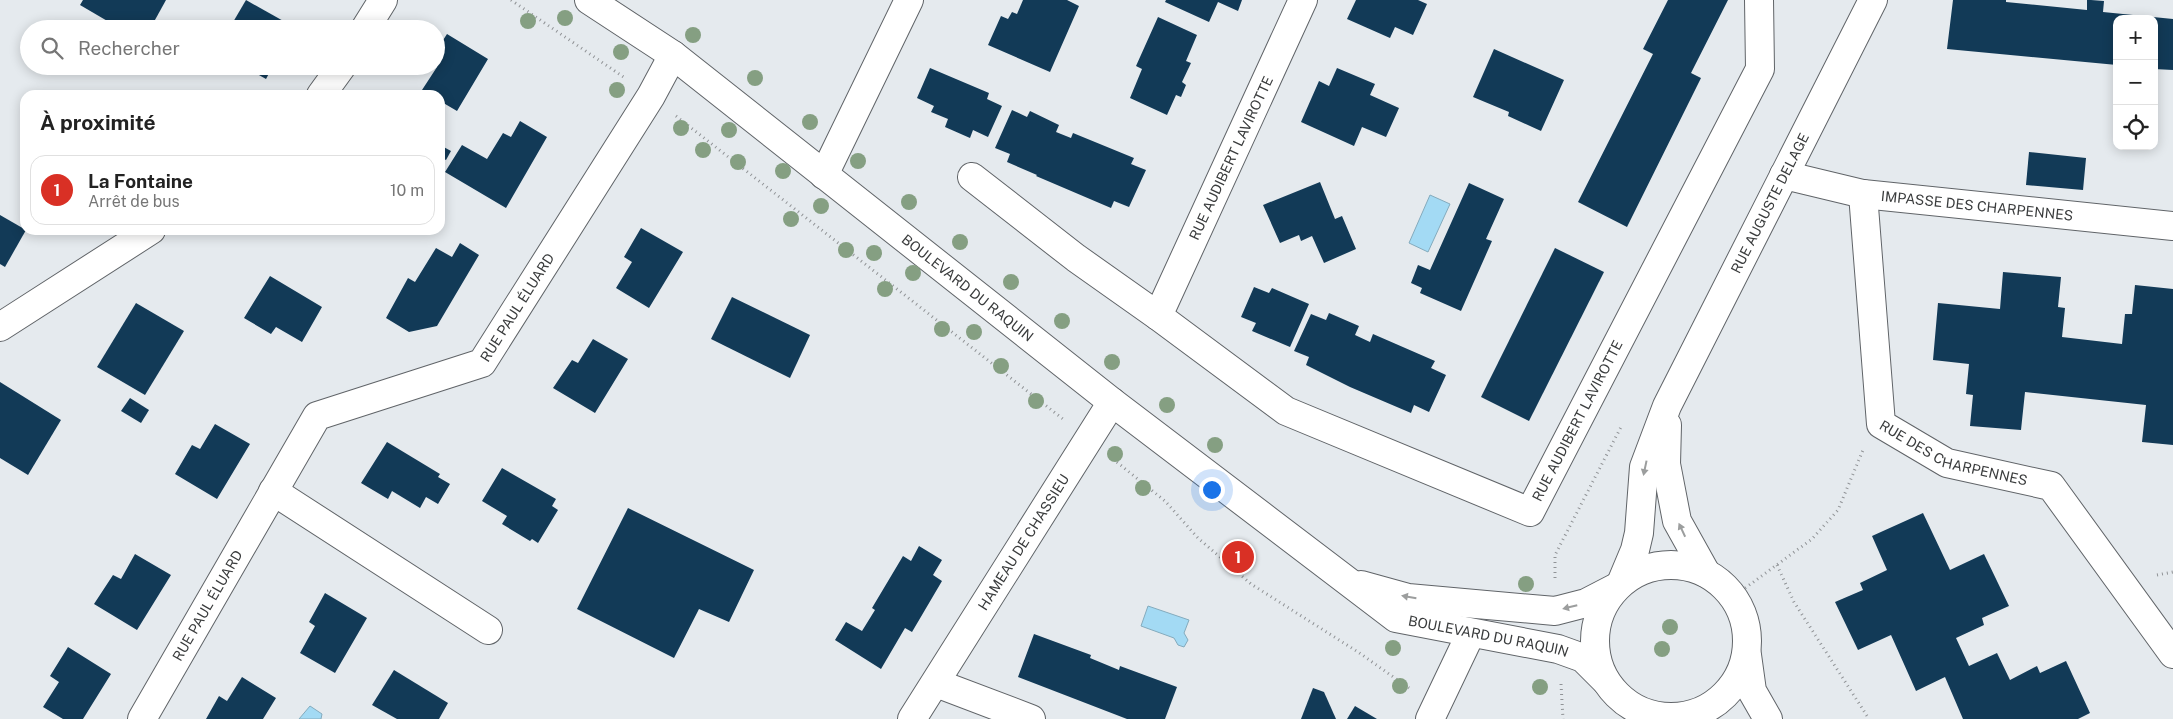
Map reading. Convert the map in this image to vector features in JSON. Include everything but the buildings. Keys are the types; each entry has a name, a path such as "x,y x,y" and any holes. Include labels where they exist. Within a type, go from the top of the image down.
{"street":[{"path":"371,20 383,0"},
{"name":"BOULEVARD DU RAQUIN","path":"589,0 673,55 1112,402 1396,618 1558,649 1583,658 1604,680"},
{"path":"824,175 909,0"},
{"name":"RUE AUDIBERT LAVIROTTE","path":"1158,316 1303,0"},
{"name":"RUE AUDIBERT LAVIROTTE","path":"972,177 1076,258 1286,411 1530,512 1760,69 1760,0"},
{"name":"RUE AUGUSTE DELAGE","path":"1618,584 1635,550 1639,533 1644,466 1667,406 1784,175 1865,3"},
{"name":"RUE PAUL ÉLUARD","path":"142,719 316,416 482,363 651,96 673,55"},
{"path":"325,90 335,75"},
{"name":"IMPASSE DES CHARPENNES","path":"1784,175 1864,194 2173,226"},
{"name":"RUE DES CHARPENNES","path":"1864,194 1881,424 1946,463 2051,486 2173,654"},
{"path":"0,327 143,235"},
{"name":"HAMEAU DE CHASSIEU","path":"912,719 1090,440 1112,402"},
{"name":"RUE AUGUSTE DELAGE","path":"1667,406 1666,464 1678,521 1706,573"},
{"path":"273,491 488,630"},
{"path":"1747,653 1739,676 1725,696 1705,710 1684,718 1660,717 1638,711 1618,698 1604,680 1595,657 1594,632 1601,608 1618,584 1641,570 1663,564 1685,565 1706,573 1721,583 1733,597 1742,614 1747,633 1747,653 1752,691 1768,719"},
{"name":"BOULEVARD DU RAQUIN","path":"1345,580 1408,598 1555,611 1586,603 1618,584"},
{"path":"1433,713 1471,633"},
{"path":"936,683 1031,719"}],"path":[{"path":"512,0 651,96 1090,440 1165,501 1198,538 1251,584 1358,652 1411,689"},
{"path":"1733,597 1812,539 1838,510 1860,454 1881,424"},
{"path":"1777,565 1794,602 1869,719"}],"water":[{"path":"1430,195 1450,204 1428,252 1409,243"},
{"path":"1148,606 1189,620 1184,633 1188,640 1184,647 1178,645 1174,638 1141,626"},
{"path":"310,706 322,714 321,719 299,719"}],"place":[{"name":"La Fontaine","path":"1238,557"}]}
